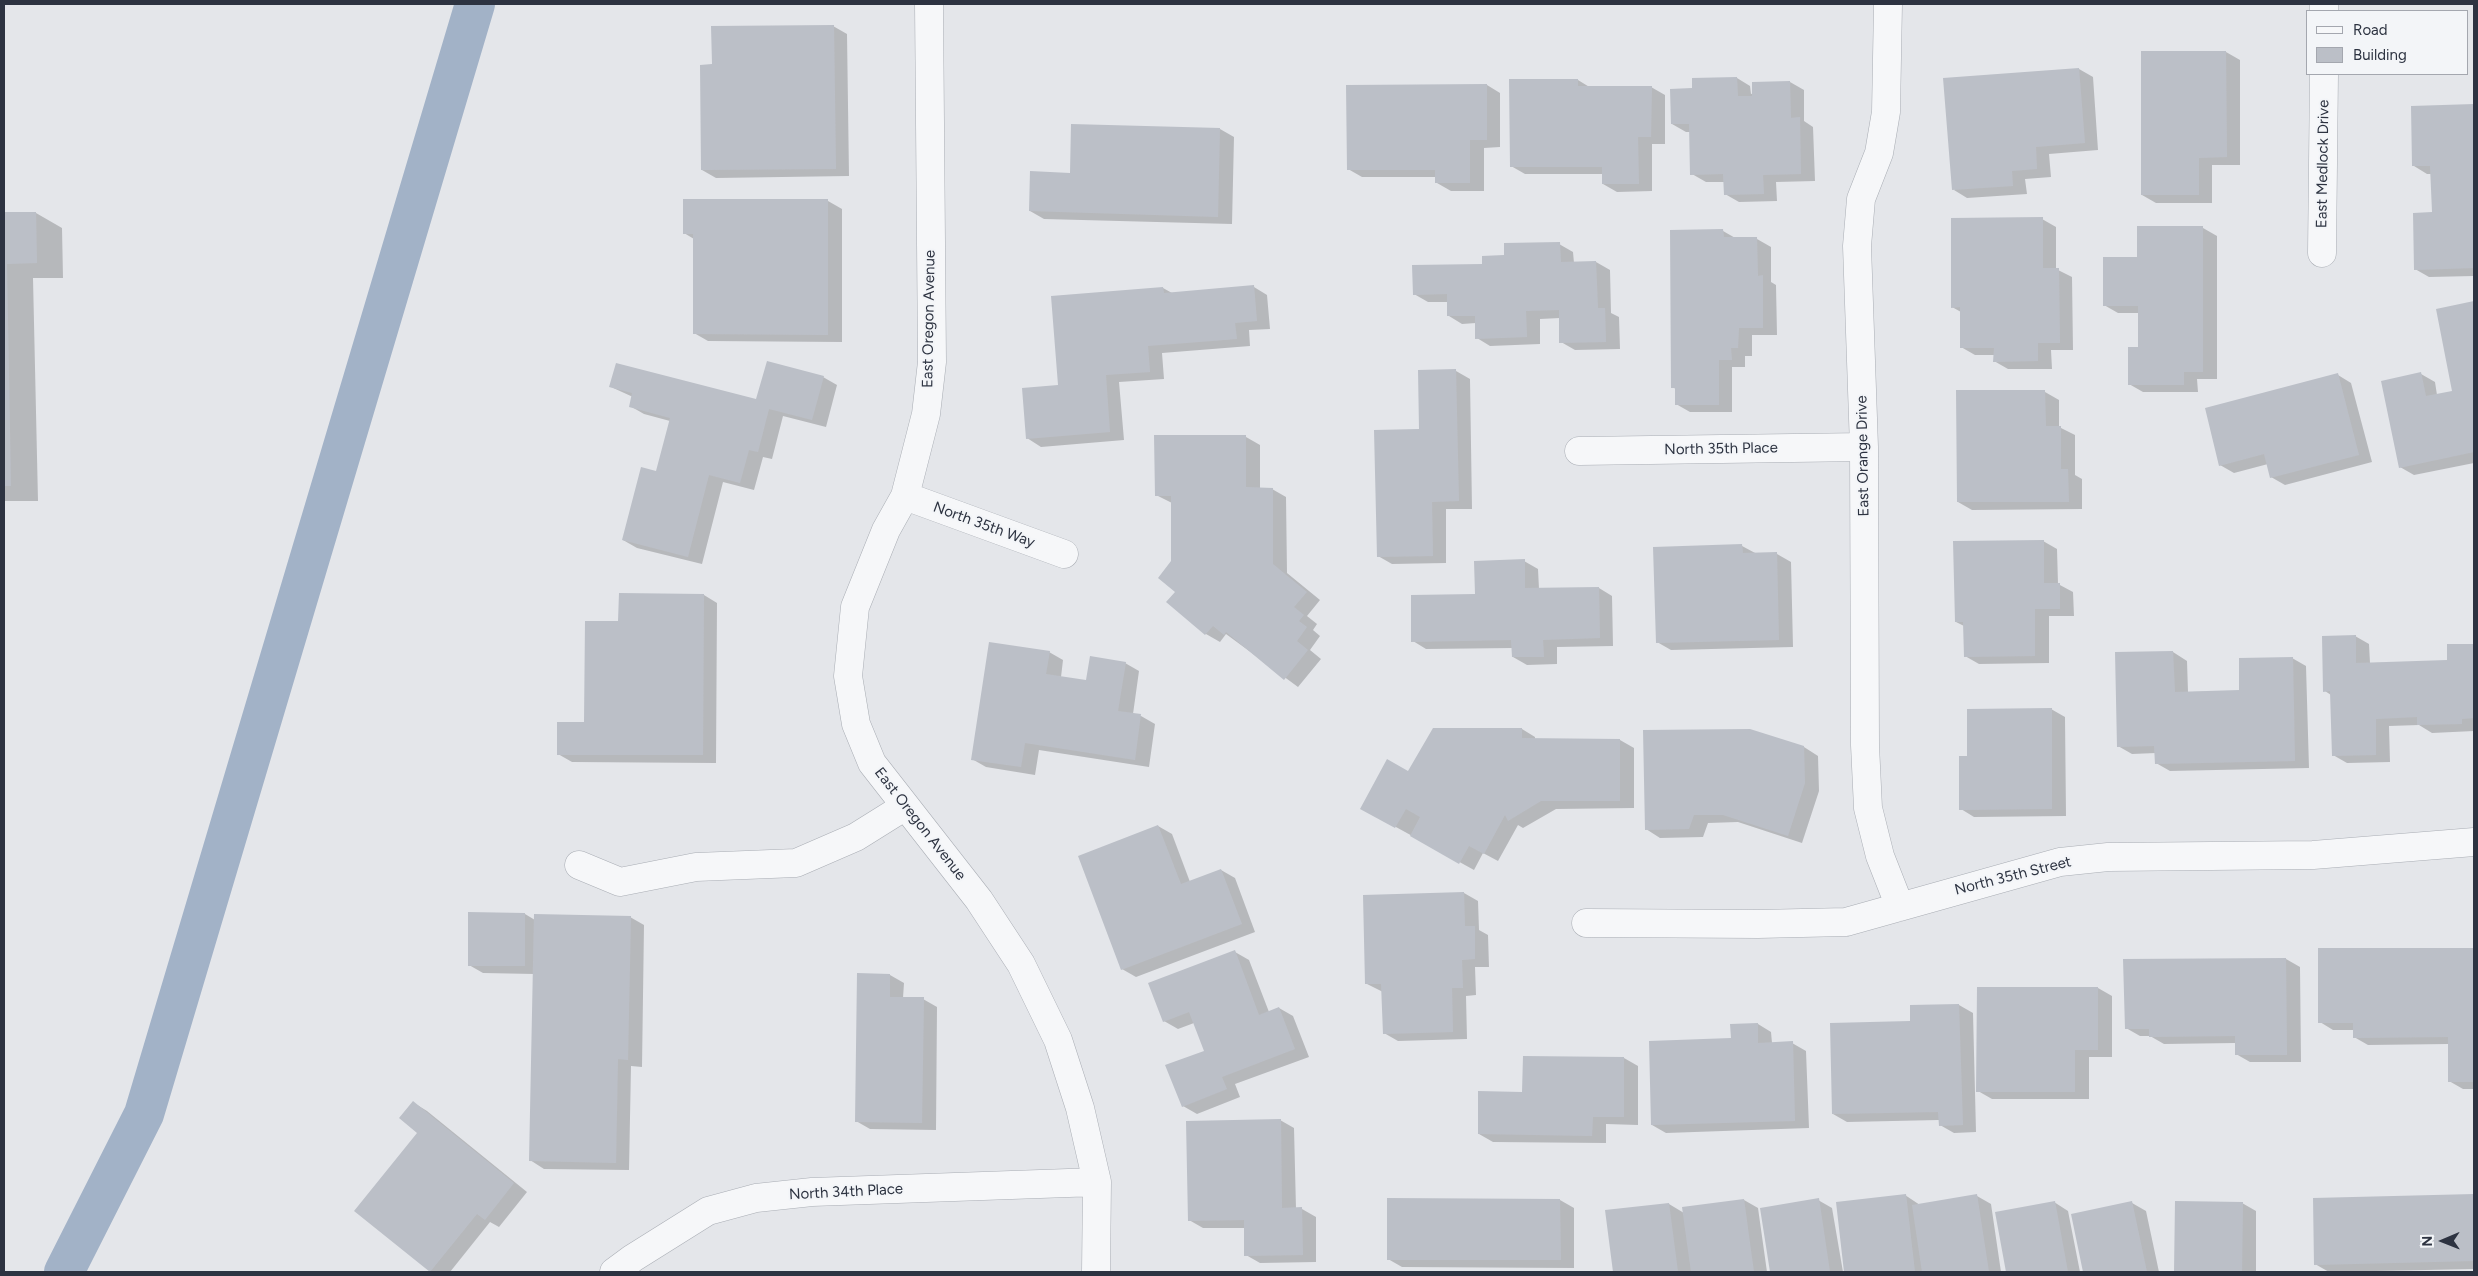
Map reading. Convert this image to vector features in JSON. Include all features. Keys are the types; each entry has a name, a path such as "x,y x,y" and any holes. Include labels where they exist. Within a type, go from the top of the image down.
{"street":[{"name":"East Oregon Avenue","path":"929,4 932,362 926,414 905,496 886,530 855,607 848,676 856,724 872,763 904,807 978,900 1021,964 1058,1040 1080,1108 1097,1182 1096,1272"},
{"name":"East Orange Drive","path":"1888,4 1886,112 1879,152 1862,199 1857,246 1864,447 1864,745 1868,808 1880,856 1900,907"},
{"name":"East Medlock Drive","path":"2322,253 2324,75"},
{"name":"North 35th Place","path":"1579,451 1864,447"},
{"name":"North 35th Way","path":"905,496 1064,554"},
{"path":"579,865 620,882 696,867 796,863 856,837 904,807"},
{"name":"North 35th Street","path":"1586,922 1758,924 1846,922 2060,862 2108,857 2313,854 2474,842"},
{"name":"North 34th Place","path":"614,1272 708,1211 756,1198 812,1192 1097,1182"}],"building":[{"path":"834,25 836,169 701,170 700,65 712,64 711,26"},
{"path":"2141,51 2226,51 2227,157 2199,158 2199,195 2141,195"},
{"path":"2079,68 2085,143 2036,147 2037,169 2012,171 2013,186 1952,190 1943,78"},
{"path":"1737,77 1738,96 1752,96 1752,82 1790,81 1791,118 1800,117 1801,174 1763,175 1764,194 1724,195 1723,174 1690,175 1689,124 1671,124 1670,89 1692,88 1692,78"},
{"path":"1509,79 1578,79 1578,86 1652,86 1651,137 1638,137 1639,184 1602,184 1602,167 1510,167"},
{"path":"1487,84 1487,140 1470,140 1470,183 1435,183 1435,170 1347,170 1346,85"},
{"path":"2474,104 2474,268 2414,270 2413,213 2432,212 2430,166 2412,166 2411,106"},
{"path":"1071,124 1220,128 1218,217 1029,211 1030,171 1070,173"},
{"path":"683,199 828,199 828,335 693,334 693,234 683,234"},
{"path":"4,212 36,212 37,263 7,264 11,486 4,486"},
{"path":"2043,217 2043,268 2059,268 2060,343 2038,343 2038,361 1993,362 1994,348 1960,348 1960,307 1951,308 1951,218"},
{"path":"2137,226 2203,226 2203,372 2184,372 2184,385 2128,385 2128,347 2138,347 2138,306 2103,306 2103,257 2137,257"},
{"path":"1723,229 1724,237 1757,237 1758,276 1763,275 1763,328 1739,328 1738,348 1731,348 1732,360 1719,360 1719,405 1675,405 1675,388 1671,388 1670,230"},
{"path":"1560,242 1561,262 1596,261 1598,308 1605,308 1606,342 1559,343 1559,310 1526,311 1527,337 1475,339 1475,316 1447,316 1447,294 1413,295 1412,265 1482,264 1482,256 1504,255 1504,243"},
{"path":"1254,285 1257,321 1235,323 1237,339 1148,346 1150,372 1106,375 1110,432 1026,439 1022,388 1058,385 1051,296 1163,287 1164,293"},
{"path":"2474,301 2474,452 2399,468 2381,381 2421,372 2426,396 2452,391 2436,309"},
{"path":"767,361 824,376 812,420 769,409 758,452 749,450 740,483 709,475 688,557 622,540 641,467 656,471 670,418 629,407 632,393 609,387 616,363 756,399"},
{"path":"1456,369 1459,501 1432,502 1433,556 1377,557 1374,430 1419,429 1418,370"},
{"path":"2338,373 2359,455 2270,478 2264,454 2219,466 2205,408"},
{"path":"1956,390 2045,390 2046,426 2061,426 2061,469 2068,469 2069,502 1957,502"},
{"path":"1154,435 1246,435 1246,487 1273,488 1273,564 1307,592 1294,607 1304,615 1299,621 1307,627 1297,641 1308,650 1284,680 1226,632 1224,635 1213,626 1205,635 1166,602 1175,592 1158,578 1171,561 1171,496 1155,496"},
{"path":"2044,540 2044,583 2060,583 2060,609 2035,609 2035,656 1964,657 1963,622 1955,622 1953,541"},
{"path":"1742,544 1743,553 1777,552 1779,640 1656,643 1653,547"},
{"path":"1525,559 1525,588 1599,587 1600,638 1543,640 1544,657 1512,657 1511,640 1411,642 1411,595 1475,594 1474,561"},
{"path":"619,593 704,594 703,755 557,755 557,722 584,722 585,621 618,621"},
{"path":"2356,635 2356,663 2447,660 2447,644 2474,644 2474,718 2462,719 2462,724 2417,725 2417,717 2376,719 2376,755 2332,756 2330,691 2323,692 2322,636"},
{"path":"989,642 1050,651 1046,674 1086,680 1090,656 1126,662 1118,711 1141,714 1135,760 1025,743 1021,767 971,760"},
{"path":"2173,651 2175,692 2239,690 2239,658 2293,657 2295,761 2155,764 2154,746 2117,747 2115,652"},
{"path":"2052,708 2052,809 1959,810 1959,756 1967,756 1967,709"},
{"path":"1433,728 1522,728 1522,738 1620,739 1620,801 1541,801 1508,821 1505,815 1484,854 1469,846 1459,864 1410,836 1420,817 1406,809 1395,828 1360,809 1387,759 1408,771"},
{"path":"1750,729 1804,746 1805,783 1788,836 1723,815 1694,815 1689,829 1645,830 1643,730"},
{"path":"1158,825 1181,884 1221,869 1242,924 1121,970 1078,856"},
{"path":"1464,892 1465,926 1475,926 1475,959 1462,960 1463,988 1452,988 1453,1032 1383,1034 1381,984 1365,984 1363,895"},
{"path":"468,912 525,913 525,966 468,966"},
{"path":"534,914 631,916 628,1060 618,1059 616,1163 529,1161"},
{"path":"2318,948 2474,948 2474,1082 2448,1082 2448,1037 2353,1038 2353,1023 2318,1023"},
{"path":"1235,950 1259,1015 1279,1007 1295,1049 1222,1077 1227,1089 1182,1107 1165,1065 1204,1051 1189,1012 1163,1022 1148,983"},
{"path":"2286,958 2287,1055 2235,1055 2235,1036 2149,1037 2149,1029 2125,1029 2123,959"},
{"path":"857,973 890,974 890,997 924,997 922,1123 855,1122"},
{"path":"1977,987 2098,987 2098,1050 2075,1050 2075,1092 1976,1092"},
{"path":"1959,1004 1963,1125 1939,1126 1938,1112 1832,1114 1830,1023 1910,1021 1910,1005"},
{"path":"1758,1023 1758,1043 1793,1041 1795,1121 1651,1125 1649,1041 1731,1038 1730,1024"},
{"path":"1523,1056 1624,1057 1624,1117 1593,1117 1592,1136 1478,1134 1478,1091 1522,1092"},
{"path":"413,1101 514,1183 485,1220 477,1214 430,1272 354,1211 417,1133 399,1118"},
{"path":"1281,1119 1282,1208 1302,1207 1303,1255 1244,1256 1244,1220 1188,1221 1186,1121"},
{"path":"1906,1194 1915,1272 1844,1272 1836,1202"},
{"path":"1977,1194 1989,1272 1922,1272 1912,1205"},
{"path":"2474,1194 2474,1261 2314,1265 2313,1198"},
{"path":"1387,1198 1560,1199 1561,1260 1387,1260"},
{"path":"1819,1198 1830,1272 1770,1272 1760,1208"},
{"path":"1744,1199 1754,1272 1691,1272 1682,1207"},
{"path":"2055,1201 2068,1272 2006,1272 1995,1212"},
{"path":"2132,1201 2147,1272 2083,1272 2071,1214"},
{"path":"2175,1201 2243,1202 2242,1272 2174,1272"},
{"path":"1669,1203 1678,1272 1613,1272 1605,1210"}],"waterway":[{"path":"64,1272 144,1114 475,4"}]}
